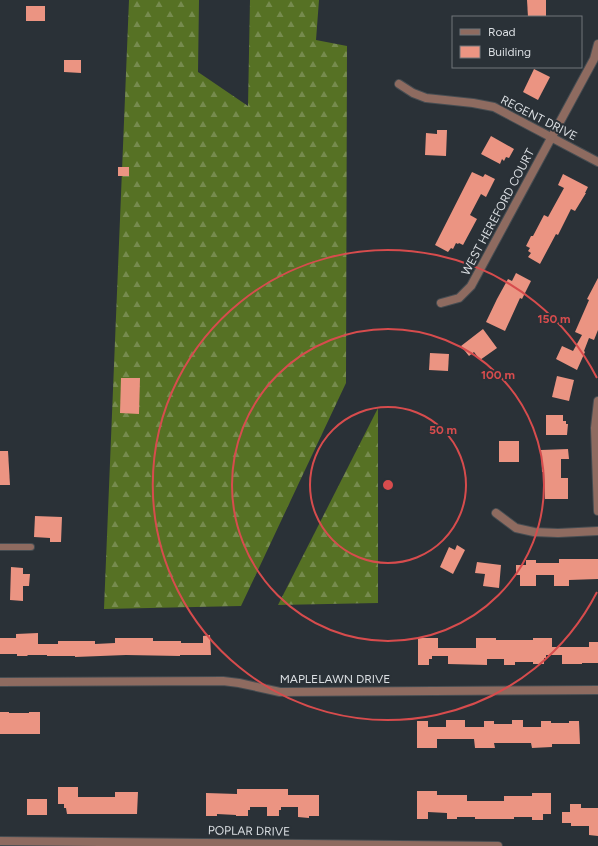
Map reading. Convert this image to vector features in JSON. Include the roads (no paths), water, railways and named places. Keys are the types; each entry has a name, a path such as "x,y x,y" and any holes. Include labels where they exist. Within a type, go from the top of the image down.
{"street":[{"name":"WEST HEREFORD COURT","path":"441,303 459,298 472,286 594,59 598,44"},
{"name":"REGENT DRIVE","path":"399,84 413,93 426,98 473,103 494,107 598,162"},
{"path":"598,401 595,428 598,511"},
{"path":"496,513 516,528 534,532 558,533 598,531"},
{"name":"MAPLELAWN DRIVE","path":"0,682 223,681 280,692 598,690"},
{"name":"POPLAR DRIVE","path":"0,841 498,846"}],"lane":[{"path":"0,547 32,547"}]}
